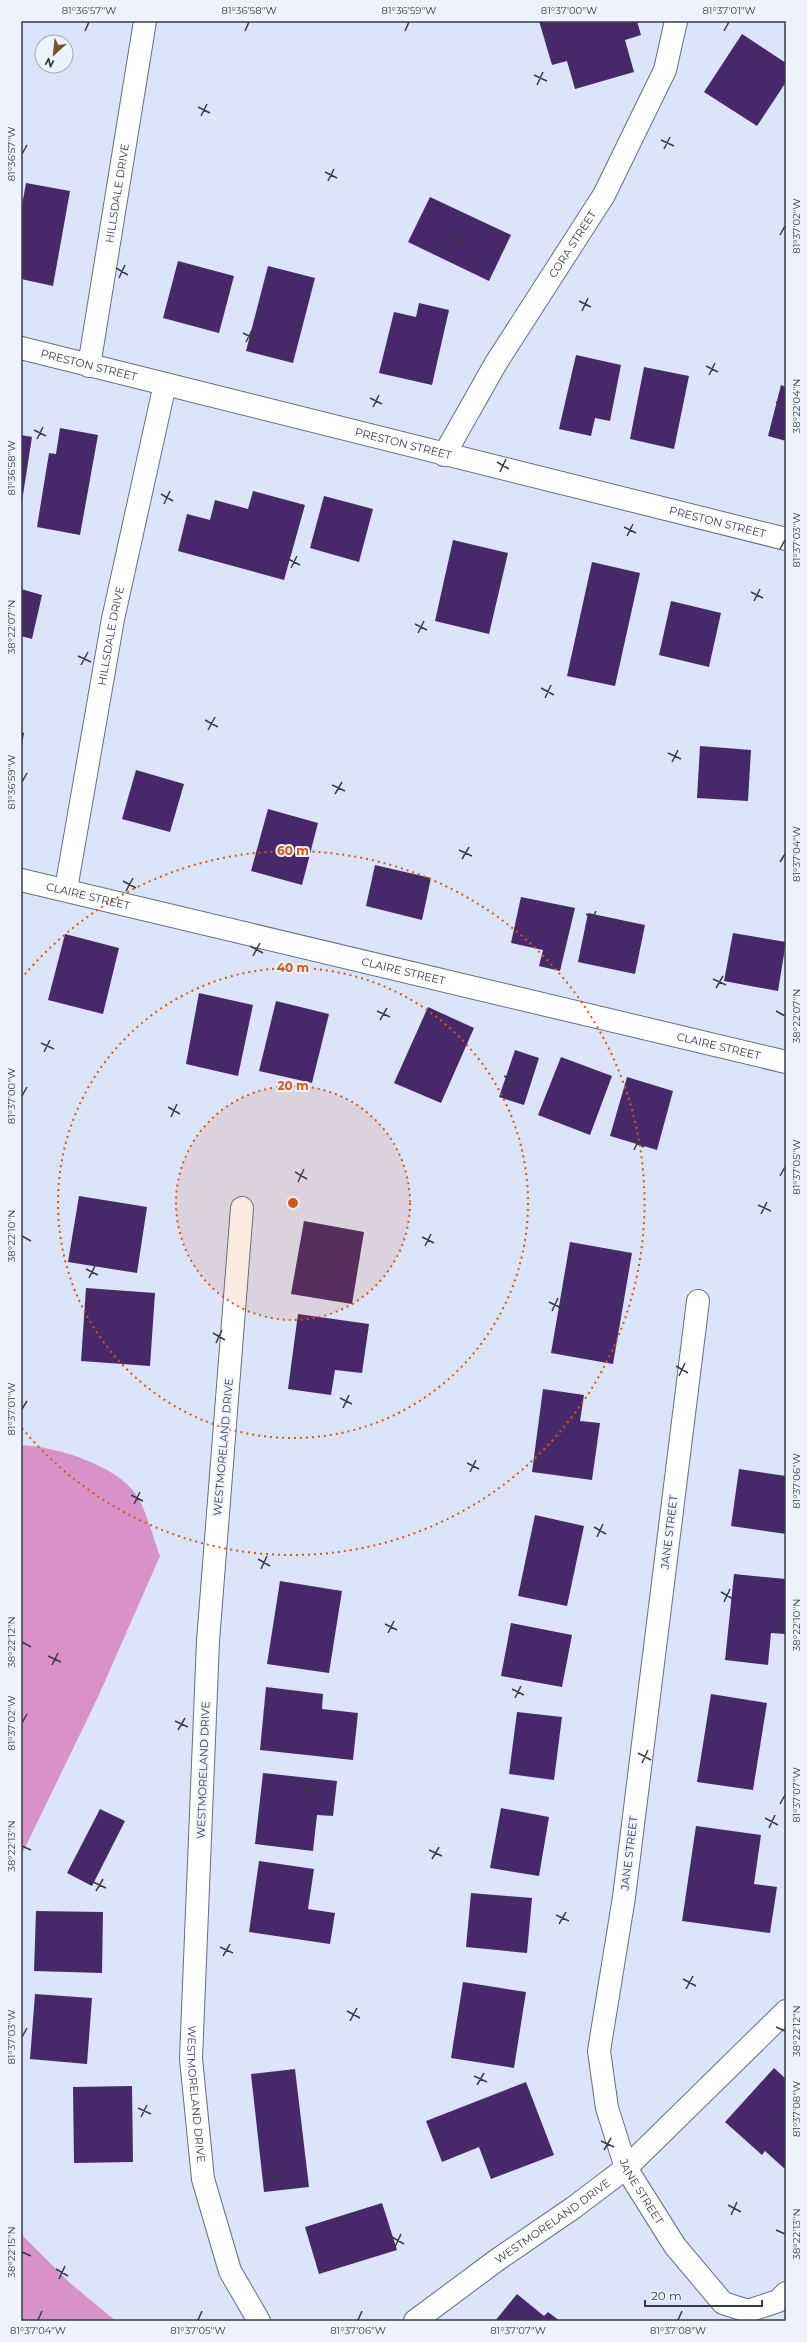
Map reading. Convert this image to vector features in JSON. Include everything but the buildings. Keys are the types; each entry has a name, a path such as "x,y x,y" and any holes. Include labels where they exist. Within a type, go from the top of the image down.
{"street":[{"name":"HILLSDALE DRIVE","path":"89,366 144,21"},
{"name":"CORA STREET","path":"444,455 496,363 604,195 665,70 676,21"},
{"name":"PRESTON STREET","path":"21,348 444,455 786,539"},
{"name":"HILLSDALE DRIVE","path":"66,889 113,619 166,384"},
{"name":"CLAIRE STREET","path":"21,880 66,889 786,1062"},
{"name":"WESTMORELAND DRIVE","path":"242,1208 208,1641 192,2059 203,2179 230,2271 260,2321"},
{"name":"JANE STREET","path":"698,1301 624,1897 599,2051 607,2108 626,2168 675,2246 723,2303 748,2311 778,2301 786,2293"},
{"name":"WESTMORELAND DRIVE","path":"415,2321 626,2168 786,2011"}],"shaded area":[{"path":"21,1445 52,1449 68,1454 101,1467 116,1475 128,1485 137,1496 144,1509 160,1556 98,1697 21,1856"},
{"path":"21,2234 70,2283 116,2321 21,2321"}]}
